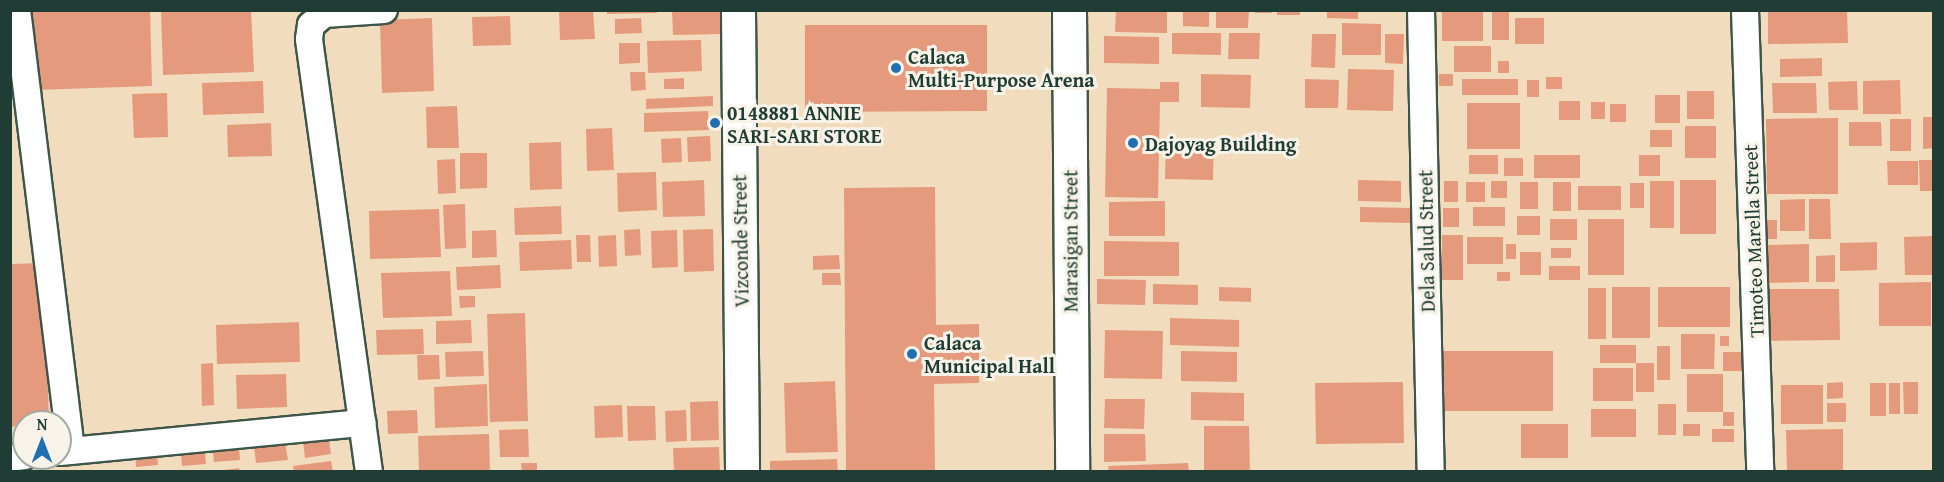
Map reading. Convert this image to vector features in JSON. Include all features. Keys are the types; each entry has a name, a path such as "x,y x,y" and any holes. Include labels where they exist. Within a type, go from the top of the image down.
{"main road":[{"name":"Vizconde Street","path":"738,10 742,471"},
{"name":"Marasigan Street","path":"1069,10 1072,471"}],"street":[{"path":"17,10 61,410"},
{"path":"369,471 309,39 311,25 324,14 384,10"},
{"name":"Dela Salud Street","path":"1421,10 1431,471"},
{"name":"Timoteo Marella Street","path":"1745,10 1760,471"},
{"path":"72,451 363,423"}],"building":[{"path":"150,10 152,86 35,90 32,11"},
{"path":"161,10 251,10 254,72 163,75"},
{"path":"559,10 593,10 595,39 560,40"},
{"path":"607,10 657,10 657,13 607,14"},
{"path":"672,10 720,10 721,34 673,35"},
{"path":"1116,10 1167,10 1167,33 1115,32"},
{"path":"1183,10 1209,10 1209,27 1183,26"},
{"path":"1216,10 1249,10 1248,28 1216,28"},
{"path":"1255,10 1272,10 1272,13 1255,13"},
{"path":"1277,10 1300,10 1300,15 1277,15"},
{"path":"1327,10 1358,10 1358,19 1327,18"},
{"path":"1442,10 1483,10 1483,41 1442,41"},
{"path":"1768,10 1847,10 1848,43 1768,44"},
{"path":"1492,11 1509,11 1509,40 1492,40"},
{"path":"510,16 511,45 473,46 472,17"},
{"path":"432,18 434,91 382,93 380,20"},
{"path":"641,18 642,33 615,34 615,19"},
{"path":"1515,18 1544,18 1544,44 1515,44"},
{"path":"1342,23 1381,24 1381,55 1342,55"},
{"name":"Calaca Multi-Purpose Arena","path":"805,25 987,25 987,111 805,112"},
{"path":"1172,33 1221,33 1221,55 1172,54"},
{"path":"1229,33 1260,33 1259,59 1228,59"},
{"path":"1312,34 1336,34 1335,68 1311,67"},
{"path":"1385,34 1404,34 1403,64 1385,63"},
{"path":"1104,36 1159,37 1159,64 1104,63"},
{"path":"701,40 702,71 648,73 647,41"},
{"path":"619,43 640,43 640,63 619,64"},
{"path":"1454,46 1491,46 1491,72 1454,72"},
{"path":"1822,58 1822,76 1780,77 1780,59"},
{"path":"1498,61 1509,61 1509,73 1498,73"},
{"path":"1348,69 1394,70 1393,111 1347,110"},
{"path":"630,72 645,72 646,90 631,91"},
{"path":"1201,74 1251,75 1250,108 1201,107"},
{"path":"1439,74 1453,74 1453,86 1439,86"},
{"path":"1546,77 1562,77 1562,89 1546,89"},
{"path":"684,78 684,89 664,89 664,79"},
{"path":"1305,79 1339,80 1338,108 1305,108"},
{"path":"1462,79 1518,79 1518,95 1462,95"},
{"path":"1527,80 1539,80 1539,97 1527,97"},
{"path":"1900,80 1901,114 1863,114 1863,81"},
{"path":"263,81 264,113 203,115 202,83"},
{"path":"1857,81 1858,110 1829,110 1828,82"},
{"name":"Dajoyag Building","path":"1160,82 1179,82 1179,102 1160,102 1158,198 1105,197 1107,88 1160,89"},
{"path":"1772,83 1816,83 1817,113 1773,113"},
{"path":"1687,91 1714,91 1714,119 1687,119"},
{"path":"167,93 168,137 134,138 132,94"},
{"path":"1655,95 1680,95 1680,123 1655,123"},
{"path":"713,96 713,106 646,109 646,99"},
{"path":"1559,101 1580,101 1580,120 1559,120"},
{"path":"1591,102 1605,102 1605,119 1591,119"},
{"path":"1467,103 1520,103 1520,149 1467,149"},
{"path":"1610,104 1626,104 1626,122 1610,122"},
{"path":"457,106 459,148 427,148 426,107"},
{"path":"708,111 709,130 644,132 644,113"},
{"path":"1923,117 1934,117 1934,148 1923,149"},
{"path":"1838,118 1838,194 1767,194 1766,119"},
{"path":"1890,119 1911,119 1911,151 1890,151"},
{"path":"1849,122 1881,122 1882,146 1849,146"},
{"path":"271,123 272,156 228,157 227,125"},
{"path":"1685,126 1716,126 1716,158 1685,158"},
{"path":"612,128 614,170 587,171 586,129"},
{"path":"1650,130 1672,130 1672,147 1650,147"},
{"path":"710,136 711,161 688,162 687,137"},
{"path":"681,138 682,162 662,163 661,139"},
{"path":"1166,139 1214,140 1213,180 1165,179"},
{"path":"561,142 562,189 530,190 529,143"},
{"path":"460,153 487,153 487,188 460,189"},
{"path":"1469,155 1498,155 1498,174 1469,174"},
{"path":"1534,155 1580,155 1580,178 1534,178"},
{"path":"1639,155 1660,155 1660,176 1639,176"},
{"path":"1504,158 1523,158 1523,176 1504,176"},
{"path":"455,159 456,193 438,194 437,160"},
{"path":"1919,160 1934,160 1934,191 1920,191"},
{"path":"1887,161 1918,161 1918,185 1888,185"},
{"path":"656,172 657,210 618,212 617,173"},
{"path":"704,180 705,216 663,217 662,182"},
{"path":"1358,180 1401,181 1401,202 1358,201"},
{"path":"1680,180 1716,180 1716,234 1680,234"},
{"path":"1444,181 1458,181 1458,202 1444,202"},
{"path":"1491,181 1507,181 1507,198 1491,198"},
{"path":"1650,181 1674,181 1674,228 1650,228"},
{"path":"1466,182 1485,182 1485,202 1466,202"},
{"path":"1520,182 1538,182 1538,209 1520,209"},
{"path":"1553,182 1571,182 1571,211 1553,211"},
{"path":"1630,183 1644,183 1644,208 1630,208"},
{"path":"1578,186 1621,186 1621,210 1578,210"},
{"name":"Calaca Municipal Hall","path":"935,187 936,325 979,324 979,383 934,384 935,472 846,472 844,188"},
{"path":"1805,199 1805,231 1780,231 1780,200"},
{"path":"1809,199 1830,199 1831,239 1809,239"},
{"path":"1165,201 1165,236 1109,236 1109,202"},
{"path":"465,204 466,248 445,249 443,205"},
{"path":"561,206 562,234 515,235 514,208"},
{"path":"1360,207 1411,208 1411,223 1360,222"},
{"path":"1473,207 1505,207 1505,226 1473,226"},
{"path":"1443,208 1459,208 1459,227 1443,227"},
{"path":"439,209 441,257 370,259 369,211"},
{"path":"1517,216 1540,216 1540,235 1517,235"},
{"path":"1550,219 1577,219 1577,240 1550,240"},
{"path":"1588,219 1624,219 1624,275 1588,275"},
{"path":"1767,220 1777,220 1777,239 1767,239"},
{"path":"640,229 641,255 625,256 624,230"},
{"path":"713,229 714,271 684,272 683,230"},
{"path":"496,230 497,257 472,258 472,231"},
{"path":"677,230 678,267 652,268 651,231"},
{"path":"576,235 590,235 591,262 577,262"},
{"path":"616,235 617,266 599,267 598,236"},
{"path":"1442,235 1463,235 1463,280 1442,280"},
{"path":"1934,236 1934,275 1905,275 1904,237"},
{"path":"1467,237 1503,237 1503,264 1467,264"},
{"path":"571,240 572,269 520,271 519,242"},
{"path":"1104,241 1179,242 1179,276 1104,276"},
{"path":"1877,242 1877,270 1840,271 1840,243"},
{"path":"1506,244 1516,244 1516,259 1506,259"},
{"path":"1809,244 1809,282 1765,283 1765,245"},
{"path":"1551,248 1571,248 1571,258 1551,258"},
{"path":"1520,252 1541,252 1541,275 1520,275"},
{"path":"839,255 840,269 813,270 813,256"},
{"path":"1835,255 1835,282 1816,282 1816,256"},
{"path":"44,263 49,410 12,410 12,427 10,427 10,264"},
{"path":"500,265 501,288 457,290 456,267"},
{"path":"1549,266 1580,266 1580,280 1549,280"},
{"path":"450,271 452,316 383,318 381,273"},
{"path":"1497,272 1510,272 1510,281 1497,281"},
{"path":"822,273 840,273 841,285 822,285"},
{"path":"1097,279 1146,280 1145,305 1097,304"},
{"path":"1931,282 1931,326 1879,326 1879,283"},
{"path":"1153,284 1198,285 1198,305 1153,304"},
{"path":"1219,287 1251,288 1251,302 1219,301"},
{"path":"1612,287 1650,287 1650,338 1612,338"},
{"path":"1658,287 1730,287 1730,327 1658,327"},
{"path":"1588,288 1606,288 1606,339 1588,339"},
{"path":"1763,289 1839,289 1840,340 1764,341"},
{"path":"459,296 475,296 475,307 460,308"},
{"path":"525,313 528,421 490,422 487,314"},
{"path":"1170,318 1239,320 1239,347 1170,345"},
{"path":"471,320 472,343 436,344 436,321"},
{"path":"299,322 300,362 217,364 216,325"},
{"path":"423,329 424,354 377,355 376,330"},
{"path":"1105,330 1163,331 1162,379 1104,378"},
{"path":"1681,334 1715,334 1714,369 1681,369"},
{"path":"1720,336 1729,336 1729,346 1720,346"},
{"path":"1600,345 1636,345 1636,363 1600,363"},
{"path":"1657,346 1670,346 1670,380 1657,380"},
{"path":"483,351 484,376 446,377 445,352"},
{"path":"1181,351 1237,352 1237,382 1181,381"},
{"path":"1442,351 1553,351 1553,411 1442,411"},
{"path":"1723,352 1743,352 1743,371 1723,371"},
{"path":"417,355 439,355 440,379 418,380"},
{"path":"213,363 214,405 202,406 201,364"},
{"path":"1636,363 1654,363 1654,392 1636,392"},
{"path":"1593,368 1633,368 1633,401 1593,401"},
{"path":"286,374 287,407 237,409 236,375"},
{"path":"1687,374 1723,374 1723,412 1687,412"},
{"path":"835,381 838,452 786,453 784,383"},
{"path":"1403,382 1404,443 1316,444 1315,383"},
{"path":"1843,382 1843,398 1827,399 1827,383"},
{"path":"1903,382 1918,382 1918,414 1904,414"},
{"path":"1870,383 1886,383 1886,416 1870,416"},
{"path":"1889,383 1900,383 1900,414 1889,414"},
{"path":"487,384 488,426 435,428 434,387"},
{"path":"1781,385 1823,385 1823,424 1781,424"},
{"path":"1191,392 1244,393 1244,421 1191,420"},
{"path":"1105,399 1145,399 1144,429 1104,428"},
{"path":"718,401 719,440 691,441 690,402"},
{"path":"1827,403 1846,403 1846,422 1827,422"},
{"path":"1658,404 1676,404 1676,435 1658,435"},
{"path":"622,405 623,437 595,438 594,406"},
{"path":"627,406 655,406 656,440 628,441"},
{"path":"1591,409 1636,409 1636,437 1591,437"},
{"path":"417,410 418,433 388,434 387,411"},
{"path":"686,410 687,441 666,442 665,411"},
{"path":"1723,412 1734,412 1734,426 1723,426"},
{"path":"1521,424 1568,424 1568,458 1521,458"},
{"path":"1683,424 1700,424 1700,436 1683,436"},
{"path":"1204,426 1249,426 1250,472 1204,472"},
{"path":"528,429 529,457 500,457 499,430"},
{"path":"1712,429 1734,429 1734,442 1712,442"},
{"path":"1843,429 1843,472 1787,472 1786,430"},
{"path":"489,434 490,472 419,472 418,436"},
{"path":"1104,434 1145,434 1146,461 1104,462"},
{"path":"329,439 331,454 305,458 303,442"},
{"path":"285,443 288,460 256,463 254,446"},
{"path":"719,447 720,472 674,472 673,448"},
{"path":"157,448 158,465 136,467 135,450"},
{"path":"239,449 240,460 214,462 213,452"},
{"path":"205,452 206,464 182,466 181,454"},
{"path":"837,459 838,472 770,472 770,461"},
{"path":"331,461 333,472 294,472 293,466"},
{"path":"521,463 537,463 537,472 522,472"},
{"path":"1188,463 1189,472 1109,472 1108,466"},
{"path":"239,468 240,472 224,472 224,470"}],"place":[{"name":"Calaca Multi-Purpose Arena","path":"896,68"},
{"name":"0148881 ANNIE SARI-SARI STORE","path":"715,123"},
{"name":"Dajoyag Building","path":"1133,143"},
{"name":"Calaca Municipal Hall","path":"912,354"}]}
